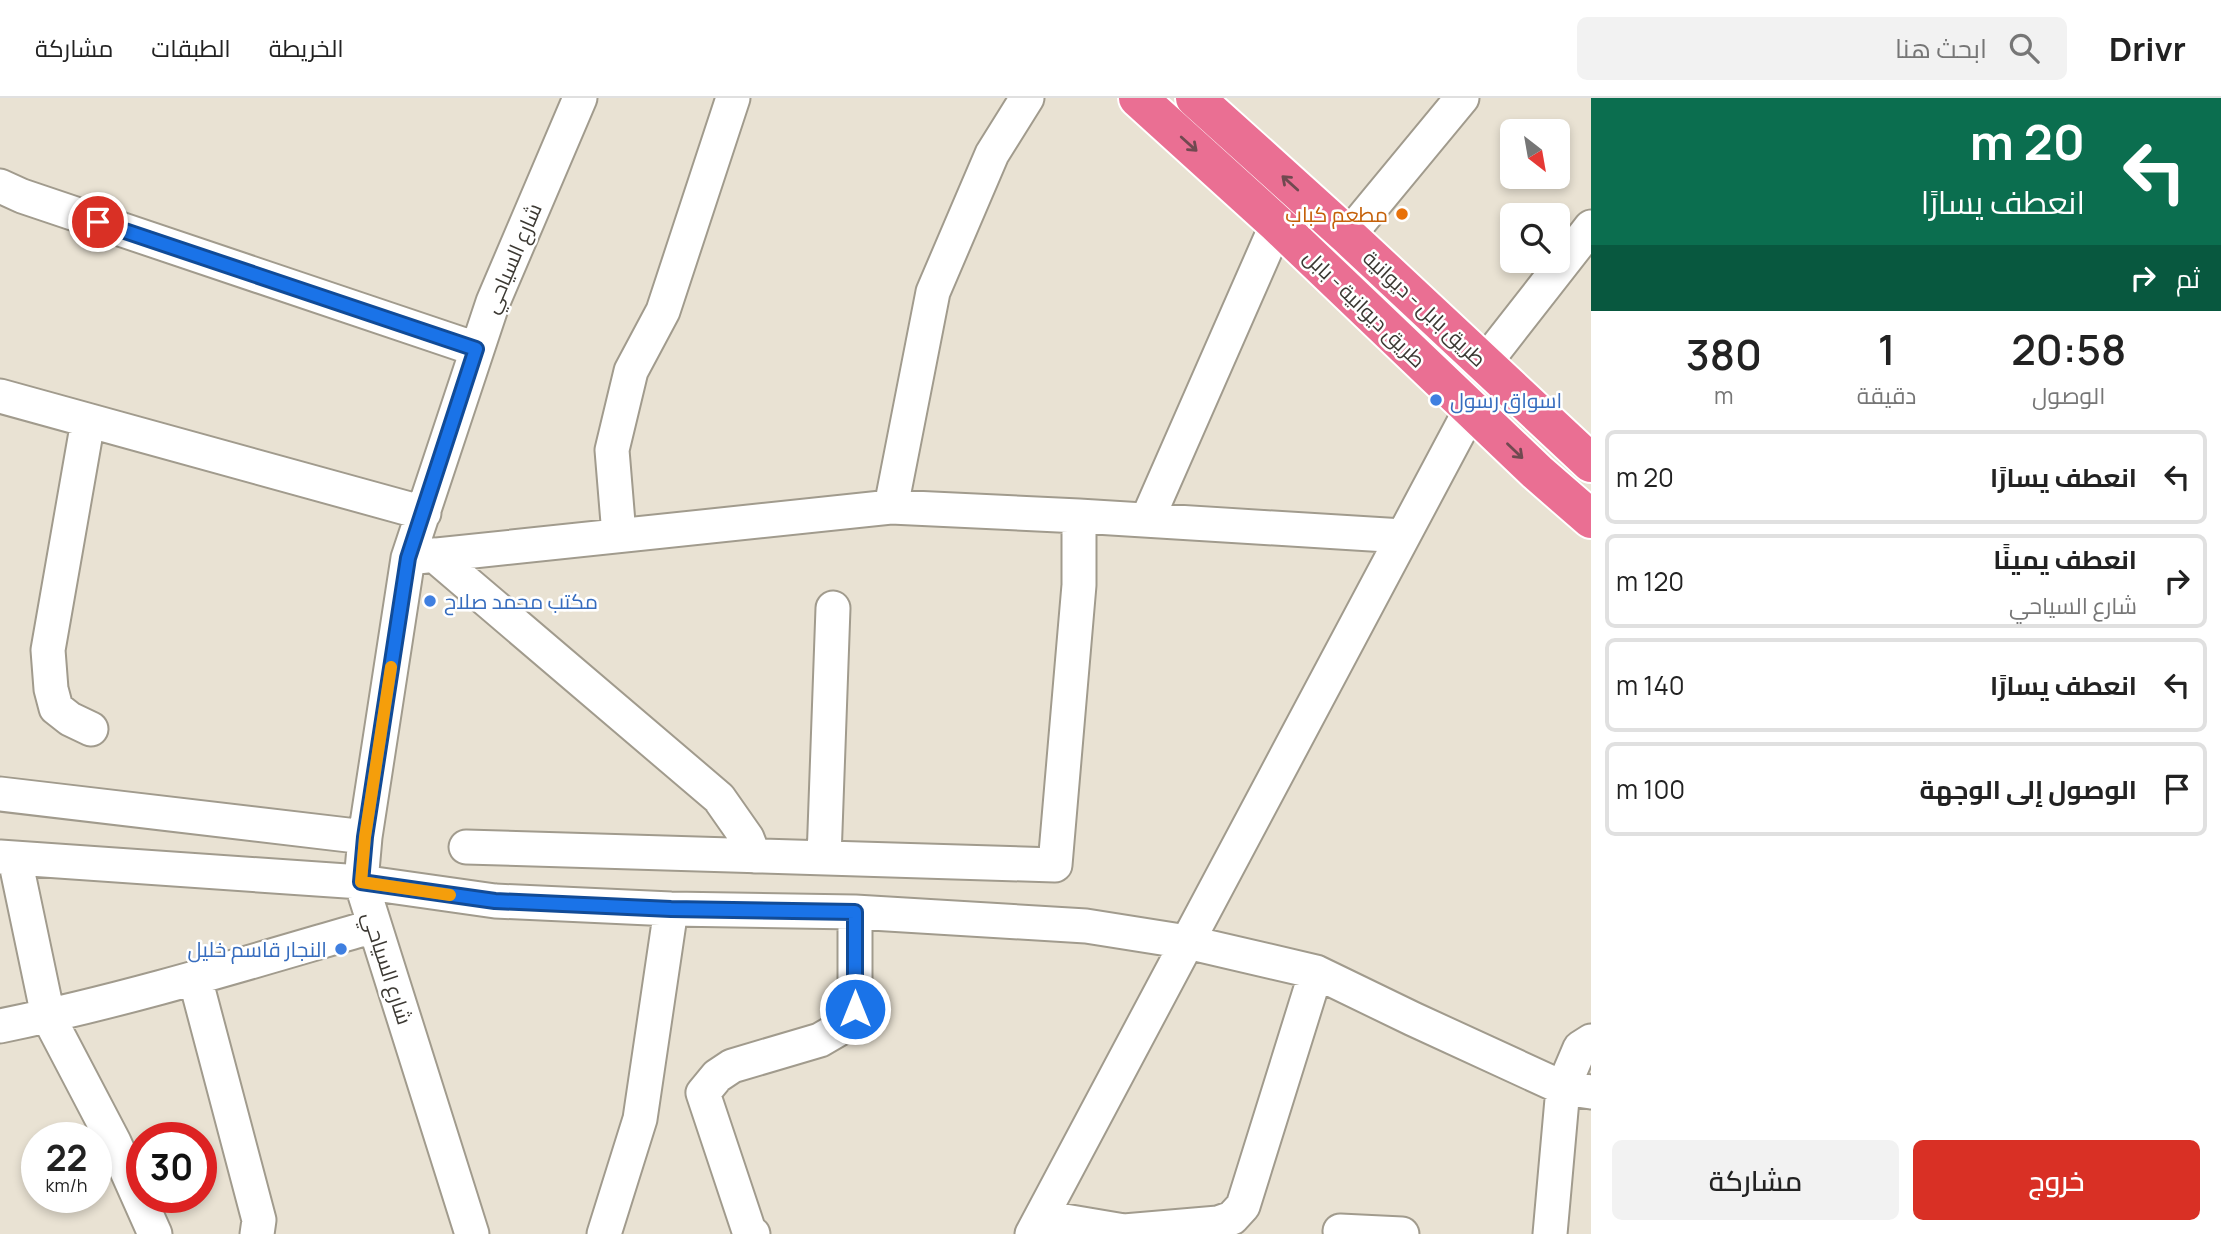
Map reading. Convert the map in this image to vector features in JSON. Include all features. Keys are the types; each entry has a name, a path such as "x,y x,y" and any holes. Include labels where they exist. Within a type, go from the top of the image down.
{"highway":[{"name":"طريق ديوانية - بابل","path":"1138,98 1277,224 1537,472 1591,519"},
{"name":"طريق بابل - ديوانية","path":"1195,98 1348,236 1591,463"}],"street":[{"name":"شارع السياحي","path":"472,1234 361,882 365,837 421,556 424,513 493,302 580,98"},
{"path":"619,535 612,450 631,371 663,311 733,98"},
{"path":"891,507 933,292 992,154 1027,98"},
{"path":"1348,236 1462,98"},
{"path":"0,186 22,196 476,349"},
{"path":"1147,520 1277,224"},
{"path":"1484,364 1591,227"},
{"path":"0,396 424,513"},
{"path":"1316,972 1243,1206 1232,1218 1218,1223 1124,1231 1036,1226 1471,409"},
{"path":"88,421 48,650 51,689 56,708 70,719 92,729"},
{"path":"421,556 891,507 1403,536"},
{"path":"466,848 1055,865 1079,585 1079,516"},
{"path":"421,556 719,798 747,838 754,856"},
{"path":"824,858 833,608"},
{"path":"0,794 365,837"},
{"path":"155,1234 114,1142 48,1016 8,858 361,882 495,901 671,909 855,912 1086,926 1187,942 1316,972 1413,1020 1577,1090"},
{"path":"604,1234 640,1119 671,909"},
{"path":"753,1234 749,1231 703,1093 717,1076 732,1066 820,1040 844,1026 855,1009 855,912"},
{"path":"0,1026 195,978 374,926"},
{"path":"195,978 259,1220 257,1234"},
{"path":"1550,1234 1577,1090 1580,1048 1591,1041"},
{"path":"1340,1231 1402,1234"}],"slow traffic":[{"path":"391,667 365,837 361,882 450,895"}],"place":[{"name":"مطعم كباب","path":"1402,214"},
{"name":"اسواق رسول","path":"1436,400"},
{"name":"مكتب محمد صلاح","path":"430,601"},
{"name":"النجار قاسم خليل","path":"341,949"}],"route":[{"path":"98,222 476,349 408,558 365,837 361,882 495,901 671,909 855,912 855,1009"}]}
